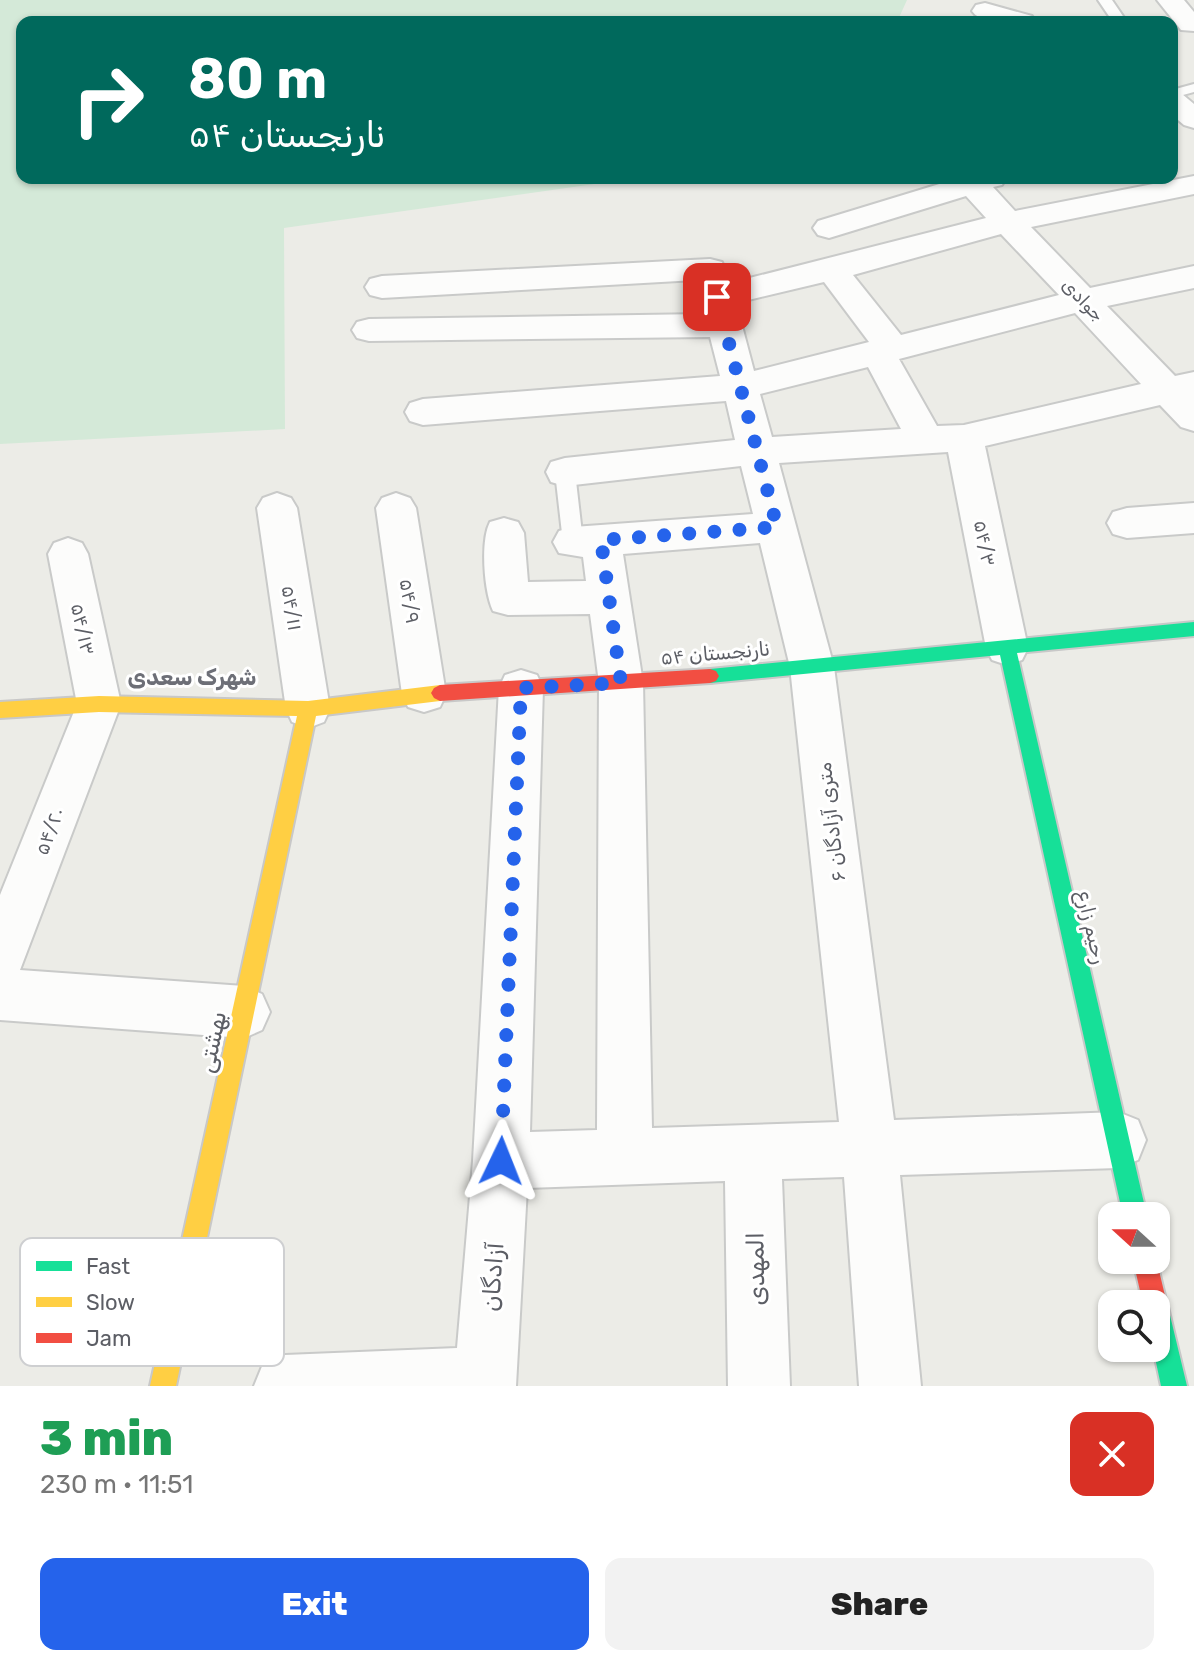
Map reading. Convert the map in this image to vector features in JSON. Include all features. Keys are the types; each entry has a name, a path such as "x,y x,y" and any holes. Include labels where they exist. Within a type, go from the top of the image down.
{"street":[{"path":"1170,0 1190,24"},
{"path":"985,11 1002,16"},
{"path":"893,184 913,202"},
{"path":"829,228 972,184"},
{"name":"جوادی","path":"984,184 1007,222 1084,300 1182,387 1194,418"},
{"path":"369,330 717,297 832,270 1007,222 1194,185"},
{"name":"۵۴/۳","path":"832,270 945,439 1007,648"},
{"path":"423,412 741,387 1084,300 1194,277"},
{"path":"382,287 717,297"},
{"name":"۶ متری آزادگان","path":"717,297 812,667 870,1149 890,1386"},
{"path":"565,472 757,451 945,439 1182,387"},
{"name":"۵۴/۱۱","path":"277,508 308,709"},
{"name":"۵۴/۹","path":"396,508 424,694"},
{"path":"1127,523 1194,518"},
{"path":"625,1157 621,683 608,597 587,541 777,527"},
{"path":"504,533 508,599 608,597"},
{"name":"۵۴/۱۳","path":"68,554 99,704"},
{"name":"نارنجستان ۵۴","path":"0,710 99,704 308,709 424,694 621,683 812,667 1194,629"},
{"name":"رحیم زارع","path":"1007,648 1132,1202"},
{"name":"آزادگان","path":"485,1382 501,1161 521,688"},
{"name":"۵۴/۲۰","path":"0,958 99,704"},
{"name":"بهشتی","path":"195,1238 308,709"},
{"path":"0,994 244,1012"},
{"path":"501,1161 1118,1140"},
{"name":"المهدی","path":"753,1153 759,1386"},
{"path":"1169,1362 1174,1386"},
{"name":"بهشتی","path":"163,1386 167,1366"},
{"path":"285,1386 485,1382"}],"lane":[{"path":"565,472 587,541"}],"green space":[{"path":"0,0 907,0 900,16 16,16 16,184 595,184 284,228 285,429 0,444"}],"traffic: fast":[{"path":"710,676 1194,629"},
{"path":"1007,648 1132,1202"},
{"path":"1169,1362 1174,1386"}],"traffic: slow":[{"path":"0,710 99,704 308,709 440,693"},
{"path":"195,1238 308,709"},
{"path":"163,1386 167,1366"}],"traffic: jam":[{"path":"440,693 710,676"},
{"path":"1148,1274 1152,1290"}],"district":[{"name":"شهرک سعدی","path":"192,677"}],"route":[{"path":"501,1161 521,688 621,683 601,540 777,527 717,297"}]}
